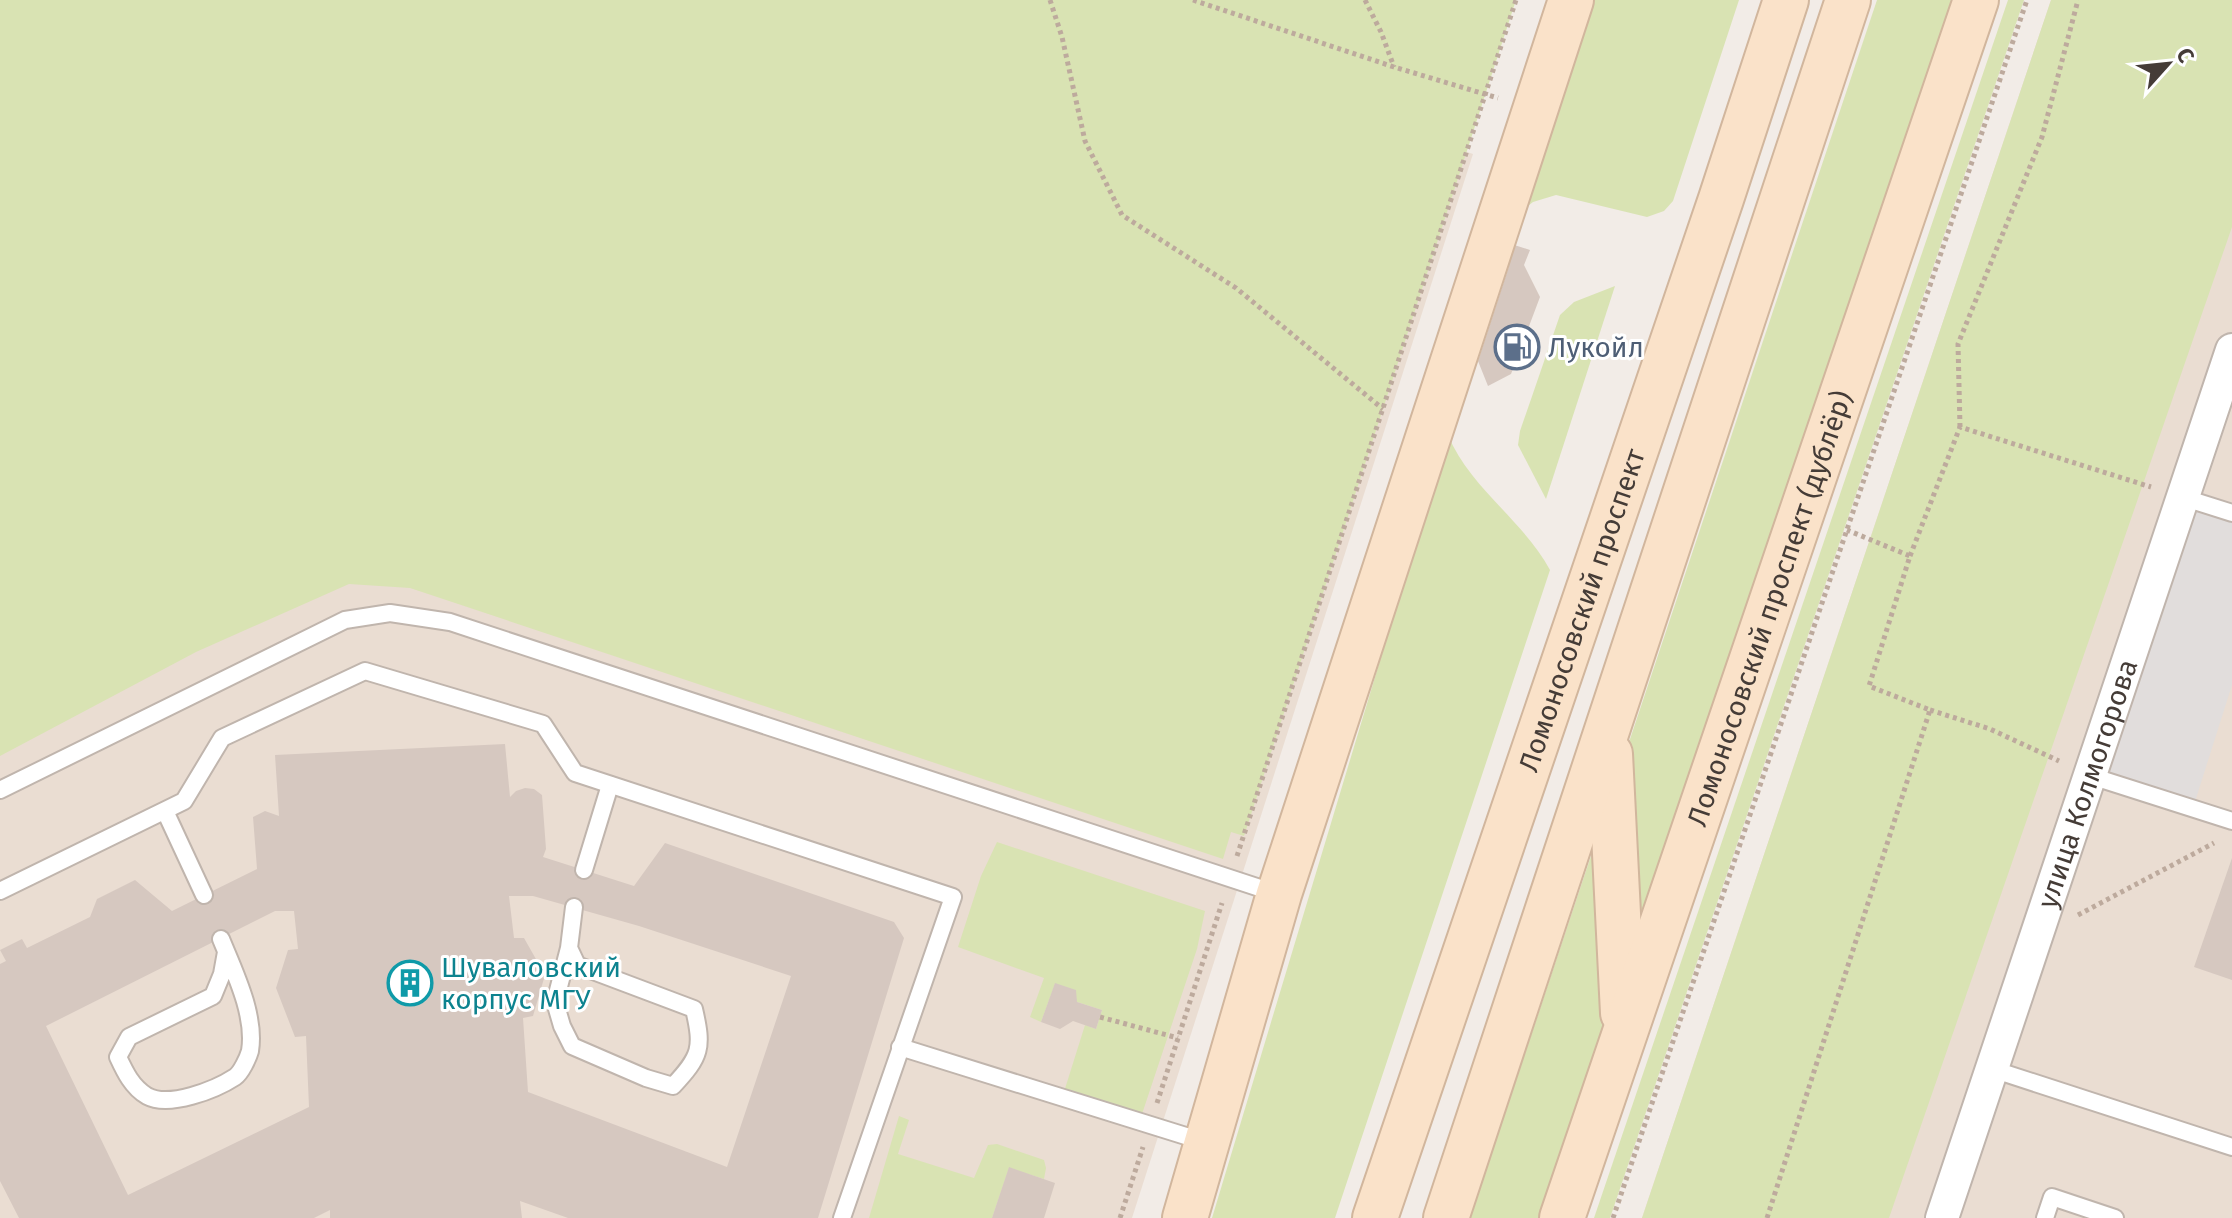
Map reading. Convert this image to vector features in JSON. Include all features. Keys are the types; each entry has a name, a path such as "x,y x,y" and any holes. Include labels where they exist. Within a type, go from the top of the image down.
{"street":[{"path":"1185,1218 1279,894 1571,0"},
{"name":"Ломоносовский проспект","path":"1375,1218 1786,0"},
{"path":"1446,1218 1848,0"},
{"name":"Ломоносовский проспект (дублёр)","path":"1562,1218 1976,0"},
{"name":"улица Колмогорова","path":"1942,1218 2232,350"},
{"path":"1608,728 1624,1035"}],"lane":[{"path":"2185,498 2232,513"},
{"path":"0,790 345,620 390,613 450,622 1279,894"},
{"path":"0,891 184,801 222,738 365,671 543,724 575,773 953,897 842,1218"},
{"path":"2091,776 2232,821"},
{"path":"584,870 610,785"},
{"path":"165,811 204,895"},
{"path":"569,948 577,965 694,1009 700,1037 694,1064 673,1086 646,1078 572,1046 555,1002 569,948 574,907"},
{"path":"224,945 247,1008 250,1052 237,1076 184,1099 149,1097 129,1079 118,1057 129,1037 213,996 222,974 224,945"},
{"path":"900,1047 1207,1143"},
{"path":"1992,1069 2232,1147"},
{"path":"2045,1218 2052,1197 2115,1218"}],"path":[{"path":"1050,0 1062,37 1085,141 1122,215 1236,288 1383,409"},
{"path":"1193,0 1485,94"},
{"path":"1365,0 1394,67"},
{"path":"1120,1218 1516,0"},
{"path":"1613,1218 2027,0"},
{"path":"2078,0 2042,137 1958,344 1960,427 1910,556 1869,686 1990,729 2091,776"},
{"path":"1960,427 2185,498"},
{"path":"1847,530 1910,556"},
{"path":"1767,1218 1930,710"},
{"path":"2067,921 2220,840"},
{"path":"1100,1017 1178,1038"}],"shaded area":[{"path":"0,0 1016,0 1473,154 1132,1218 0,1218"},
{"path":"2051,0 2232,0 2232,1218 1642,1218"},
{"path":"2185,498 2232,513 2232,685 2193,808 2091,776"}],"green space":[{"path":"0,0 1516,0 1244,836 1231,832 1223,859 410,588 349,584 196,652 0,756"},
{"path":"1592,0 1739,0 1673,201 1664,211 1647,217 1556,195 1533,202 1510,220"},
{"path":"1877,0 1955,0 1547,1218 1470,1218"},
{"path":"2008,0 2024,0 1610,1218 1594,1218"},
{"path":"2051,0 2232,0 2232,227 1889,1218 1642,1218"},
{"path":"1615,286 1546,499 1518,445 1520,431 1560,315 1574,302"},
{"path":"1448,435 1469,471 1526,535 1550,570 1335,1218 1212,1218"},
{"path":"997,842 1205,911 1197,949 1139,1123 1063,1095 1085,1025 1096,1029 1102,1010 1077,1002 1055,984 1041,1022 1030,1017 1044,978 958,947 981,876"},
{"path":"899,1116 909,1120 898,1154 974,1178 988,1145 997,1144 1044,1160 1044,1179 1009,1168 992,1218 869,1218"}],"building":[{"path":"1505,242 1530,250 1524,265 1540,297 1511,374 1488,386 1478,361 1509,266 1499,262"},
{"name":"Шуваловский корпус МГУ","path":"505,744 510,797 525,788 534,789 542,795 546,849 543,857 634,886 665,843 894,922 904,938 818,1218 568,1218 520,1201 522,1218 330,1218 330,1210 314,1218 19,1218 0,1181 0,964 6,961 0,950 22,939 27,948 90,917 97,899 135,880 172,911 257,869 253,817 265,811 279,816 275,755","holes":["509,896 533,896 639,926 791,976 727,1167 528,1092 523,1018 533,1016 545,975 524,938 514,938","275,911 294,911 298,949 288,950 276,988 295,1037 306,1036 309,1107 128,1195 46,1026"]},
{"path":"2232,858 2232,980 2194,967"},
{"path":"1055,983 1076,990 1077,1002 1102,1010 1096,1029 1073,1021 1060,1029 1041,1022"},
{"path":"1009,1167 1055,1183 1044,1218 992,1218"}],"place":[{"name":"Лукойл","path":"1517,347"},
{"name":"Шуваловский корпус МГУ","path":"410,983"}]}
